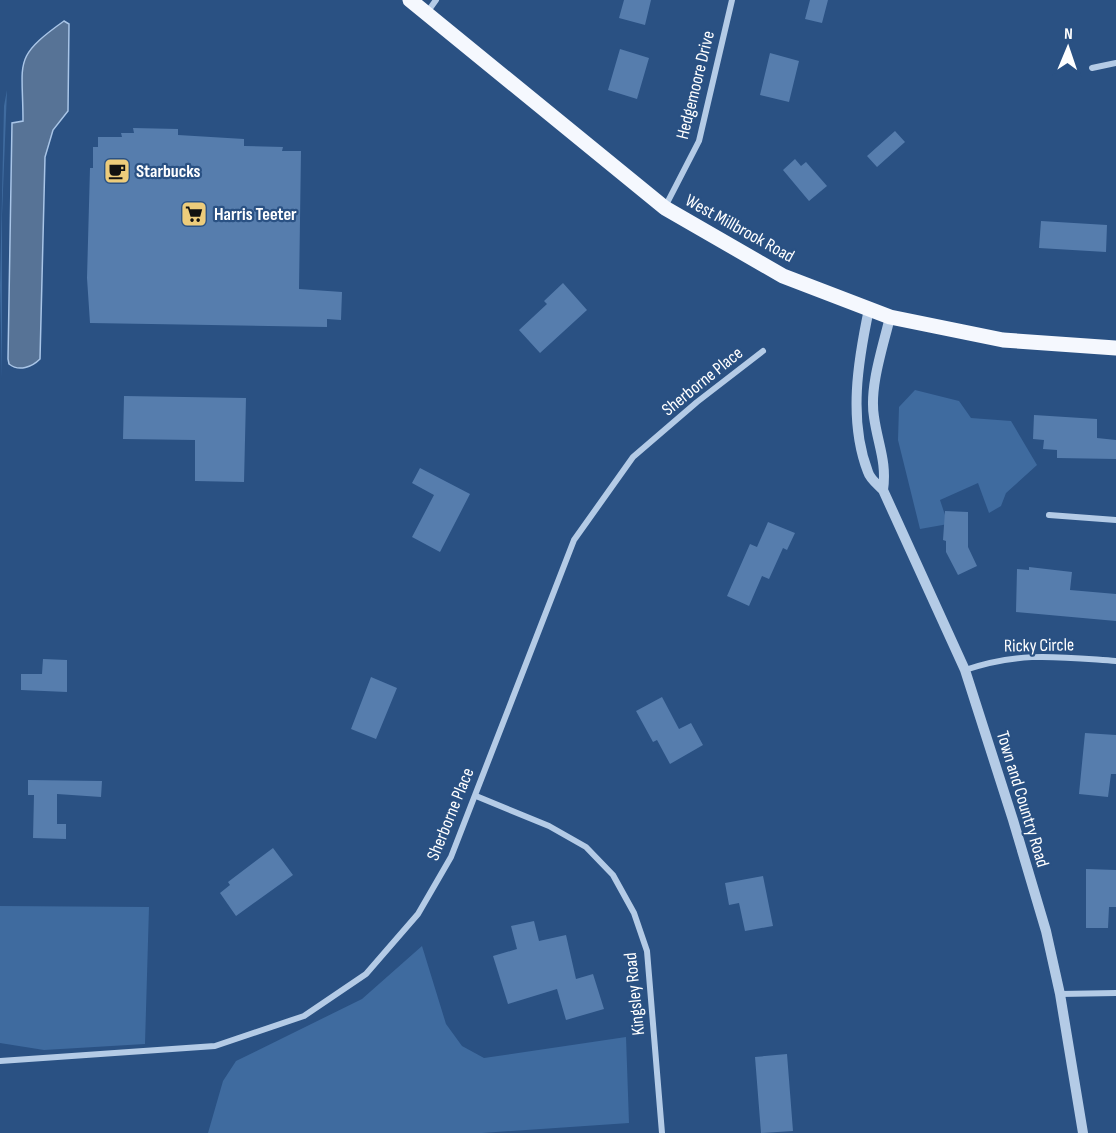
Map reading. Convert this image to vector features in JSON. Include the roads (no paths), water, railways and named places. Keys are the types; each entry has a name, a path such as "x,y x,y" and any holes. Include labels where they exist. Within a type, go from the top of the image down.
{"main road":[{"name":"West Millbrook Road","path":"410,0 665,208 783,276 890,317 1003,340 1116,348"}],"street":[{"path":"425,14 436,0"},
{"name":"Hedgemoore Drive","path":"665,208 686,171 699,141 732,0"},
{"path":"1092,68 1116,63"},
{"name":"Town and Country Road","path":"869,309 859,353 858,425 868,474 883,490 964,670 1046,931 1060,994 1083,1133"},
{"name":"Town and Country Road","path":"883,490 886,469 873,416 878,365 890,317"},
{"name":"Sherborne Place","path":"0,1061 215,1046 304,1016 366,974 418,914 451,858 522,668 574,540 633,457 697,402 763,351"},
{"path":"1050,515 1116,519"},
{"name":"Ricky Circle","path":"964,670 1010,657 1052,656 1116,661"},
{"name":"Kingsley Road","path":"476,796 549,826 586,847 613,875 634,913 647,951 662,1133"},
{"path":"1060,994 1116,993"}],"place":[{"name":"Starbucks","path":"117,171"},
{"name":"Harris Teeter","path":"194,214"}]}
